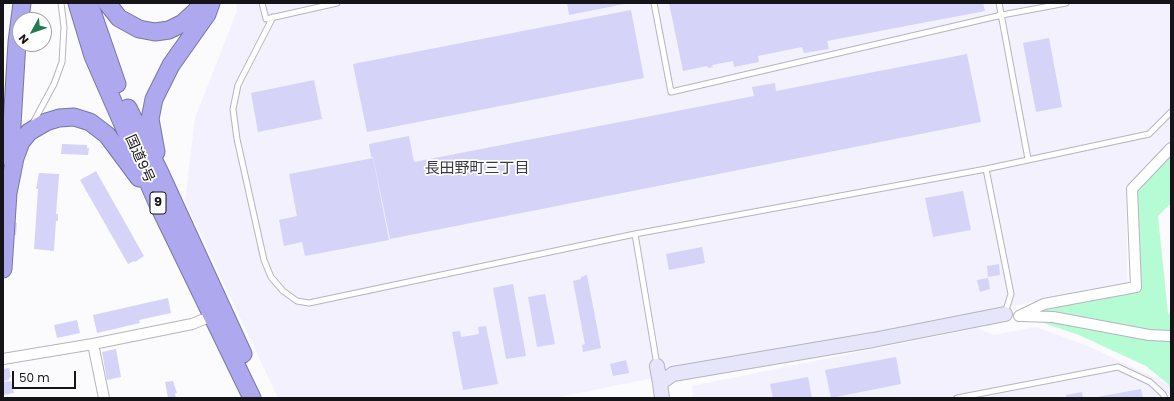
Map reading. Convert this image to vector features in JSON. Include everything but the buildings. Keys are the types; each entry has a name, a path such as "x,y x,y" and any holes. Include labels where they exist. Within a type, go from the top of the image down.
{"highway":[{"path":"3,124 8,40 13,3"},
{"path":"3,269 16,50 22,3"},
{"name":"国道9号","path":"77,3 93,56 156,200 252,398"},
{"name":"国道9号","path":"89,3 115,80 160,173 263,398"},
{"path":"107,3 119,18 139,30 155,32 169,30 183,23 197,10 200,3"},
{"path":"160,173 150,120 154,99 171,65 207,14 211,3"},
{"path":"8,193 15,158 21,142 28,132 46,122 59,118 74,117 90,122 107,135 156,200"}],"street":[{"path":"1019,316 1044,304 1136,287 1132,189 1171,148"},
{"path":"660,383 673,374 690,370 873,340 1005,314 1053,317 1149,335 1171,336"},
{"path":"3,359 93,344 192,324 212,316"},
{"path":"93,344 104,398"},
{"path":"657,366 662,398"}],"lane":[{"path":"28,132 54,84 62,62 64,26 61,3"},
{"path":"262,3 266,19 337,3"},
{"path":"654,3 671,92 1002,16 1066,3"},
{"path":"999,3 1028,159"},
{"path":"273,17 238,85 233,109 237,139 264,260 271,277 283,291 297,301 309,303 635,234 986,169 1149,134 1171,112"},
{"path":"986,169 1011,294 1005,314"},
{"path":"635,234 657,366"},
{"path":"957,398 1118,366 1150,382 1163,394 1165,398"}],"shaded area":[{"path":"236,3 1171,3 1171,141 1126,187 1127,283 554,398 278,398 185,201 195,118 237,11"},
{"path":"1036,327 1088,346 1168,384 1171,390 1171,398 693,398 692,386 977,328 994,335"}],"green space":[{"path":"1171,153 1171,203 1158,216 1168,313 1171,315 1171,334 1039,311 1047,306 1138,289 1136,214 1138,213 1136,212 1135,190"},
{"path":"1039,319 1171,337 1171,390 1168,384 1146,366 1079,335 1041,322"}],"district":[{"name":"長田野町三丁目","path":"477,169"}]}
